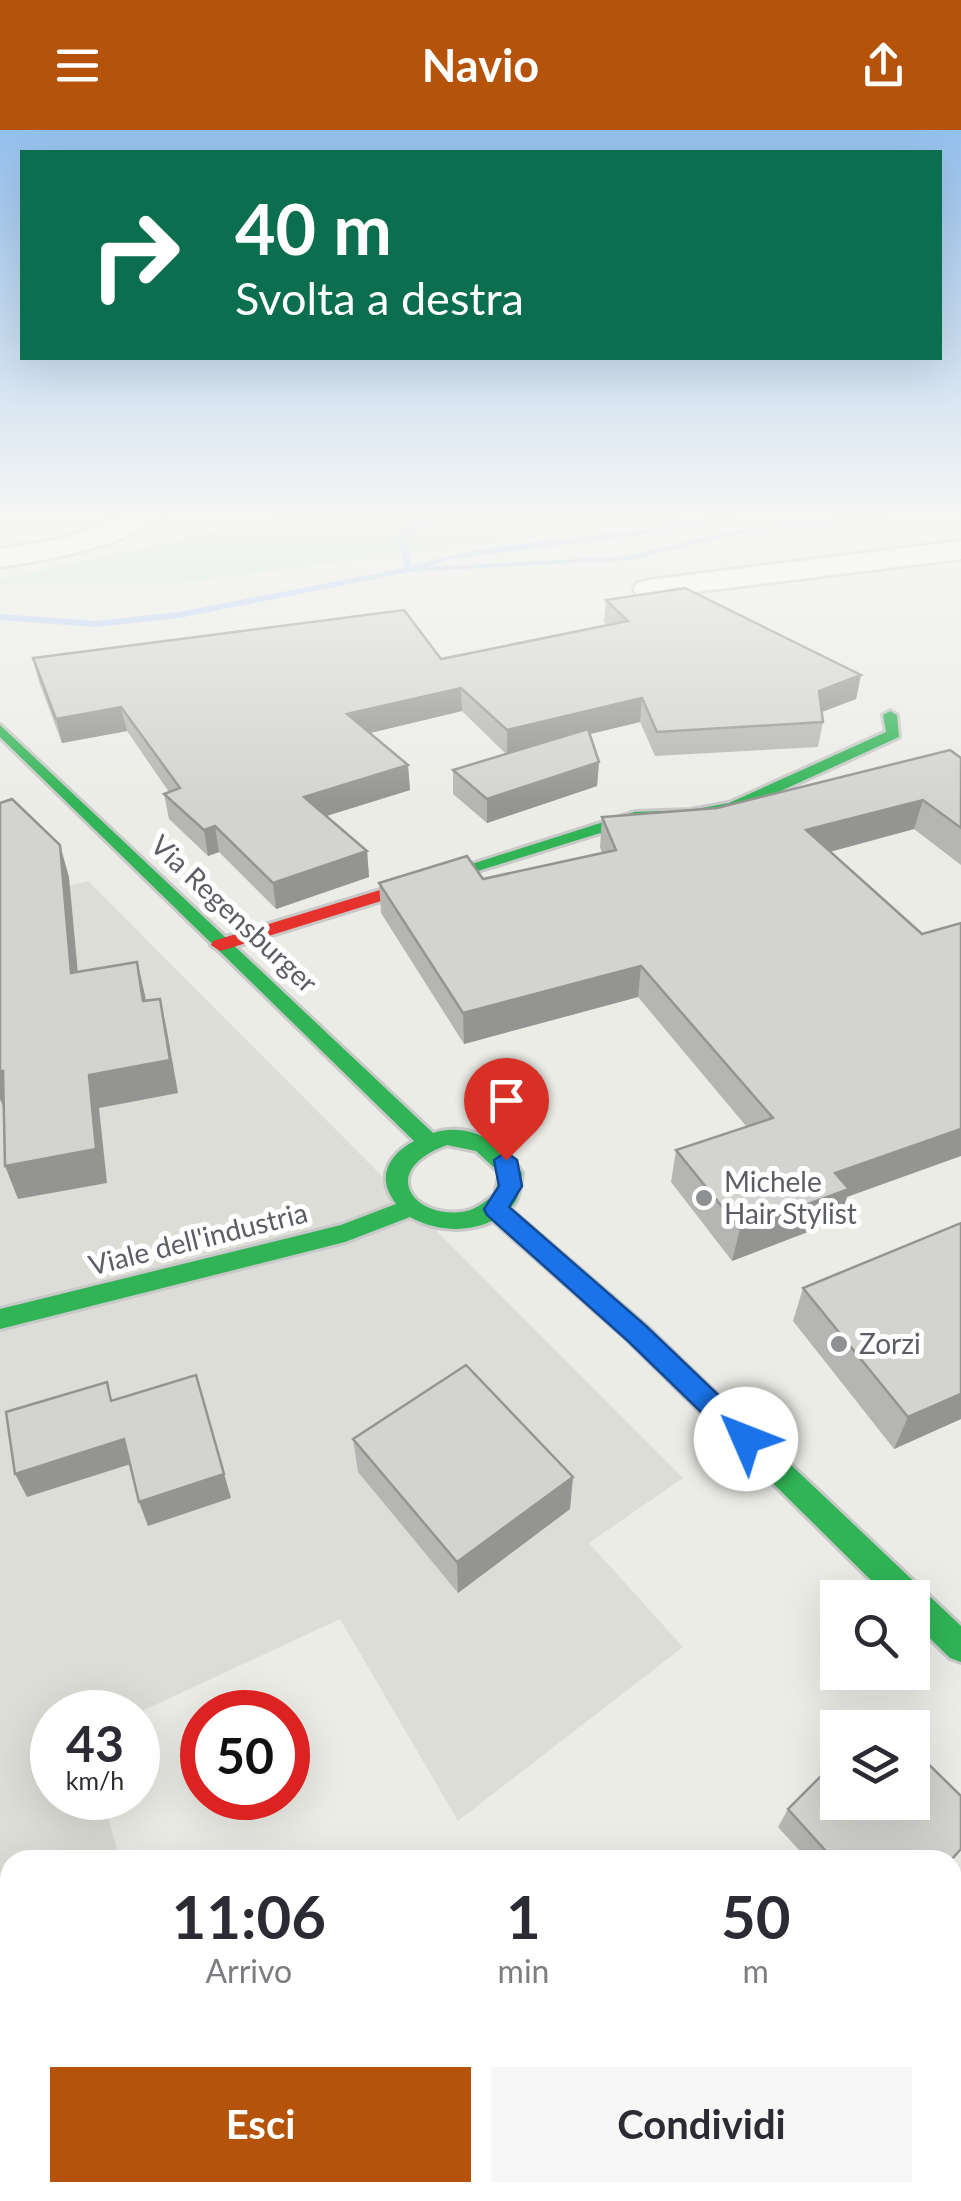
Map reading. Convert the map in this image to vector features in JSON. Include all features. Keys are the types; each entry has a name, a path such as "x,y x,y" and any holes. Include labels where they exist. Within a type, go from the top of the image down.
{"main road":[{"path":"220,946 636,818 691,815 733,807 894,734 890,715"},
{"name":"Via Regensburger","path":"0,729 220,946 428,1141"},
{"path":"464,1138 481,1142 506,1160 510,1186 496,1209 475,1220 434,1222 407,1209 394,1190 394,1175 412,1149 428,1141 464,1138"},
{"name":"Viale dell'industria","path":"0,1320 345,1233 407,1209"},
{"path":"496,1209 637,1333 891,1580"},
{"path":"930,1617 961,1647"}],"shaded area":[{"path":"88,881 683,1478 589,1543 683,1647 458,1821 340,1619 187,1690 180,1690 160,1703 160,1690 30,1690 30,1820 109,1820 117,1850 0,1850 0,903"}],"building":[{"path":"405,612 441,659 628,621 618,612 733,612 861,675 819,691 823,722 657,732 642,698 507,730 461,688 347,714 408,765 304,797 367,851 273,883 215,826 204,830 164,794 180,788 121,707 56,719 33,658"},
{"path":"588,729 599,762 487,799 453,770"},
{"path":"950,750 961,758 961,828 923,800 806,830 922,934 961,923 961,1129 835,1173 849,1189 740,1229 676,1150 773,1118 641,966 463,1013 379,883 467,856 483,879 616,850 602,817 717,808"},
{"path":"12,799 60,845 71,973 137,962 143,1001 160,999 170,1060 89,1075 96,1149 5,1166 0,1071 0,803"},
{"path":"961,1223 961,1394 908,1417 803,1288"},
{"path":"466,1365 573,1477 457,1562 353,1439"},
{"path":"196,1375 224,1474 139,1502 124,1439 15,1474 6,1412 107,1382 111,1401"},
{"path":"930,1766 961,1796 961,1849 825,1850 788,1809 820,1777 820,1820 930,1820"}],"waterway":[{"path":"0,617 96,624 196,612"}],"traffic: fast":[{"path":"462,870 635,817 691,815 733,807 894,734 890,715"},
{"path":"0,729 220,945 428,1141"},
{"path":"446,1137 492,1150 511,1173 506,1198 479,1216 441,1220 408,1204 398,1191 395,1176 400,1162 416,1149 446,1137"},
{"path":"0,1319 345,1233 407,1209"},
{"path":"723,1417 891,1580"},
{"path":"930,1617 961,1647"}],"traffic: jam":[{"path":"220,945 462,870"},
{"path":"495,1209 637,1333 723,1417"}],"place":[{"name":"Michele Hair Stylist","path":"704,1198"},
{"name":"Zorzi","path":"839,1344"}],"route":[{"path":"506,1160 510,1186 496,1209 637,1333 746,1439"}]}
